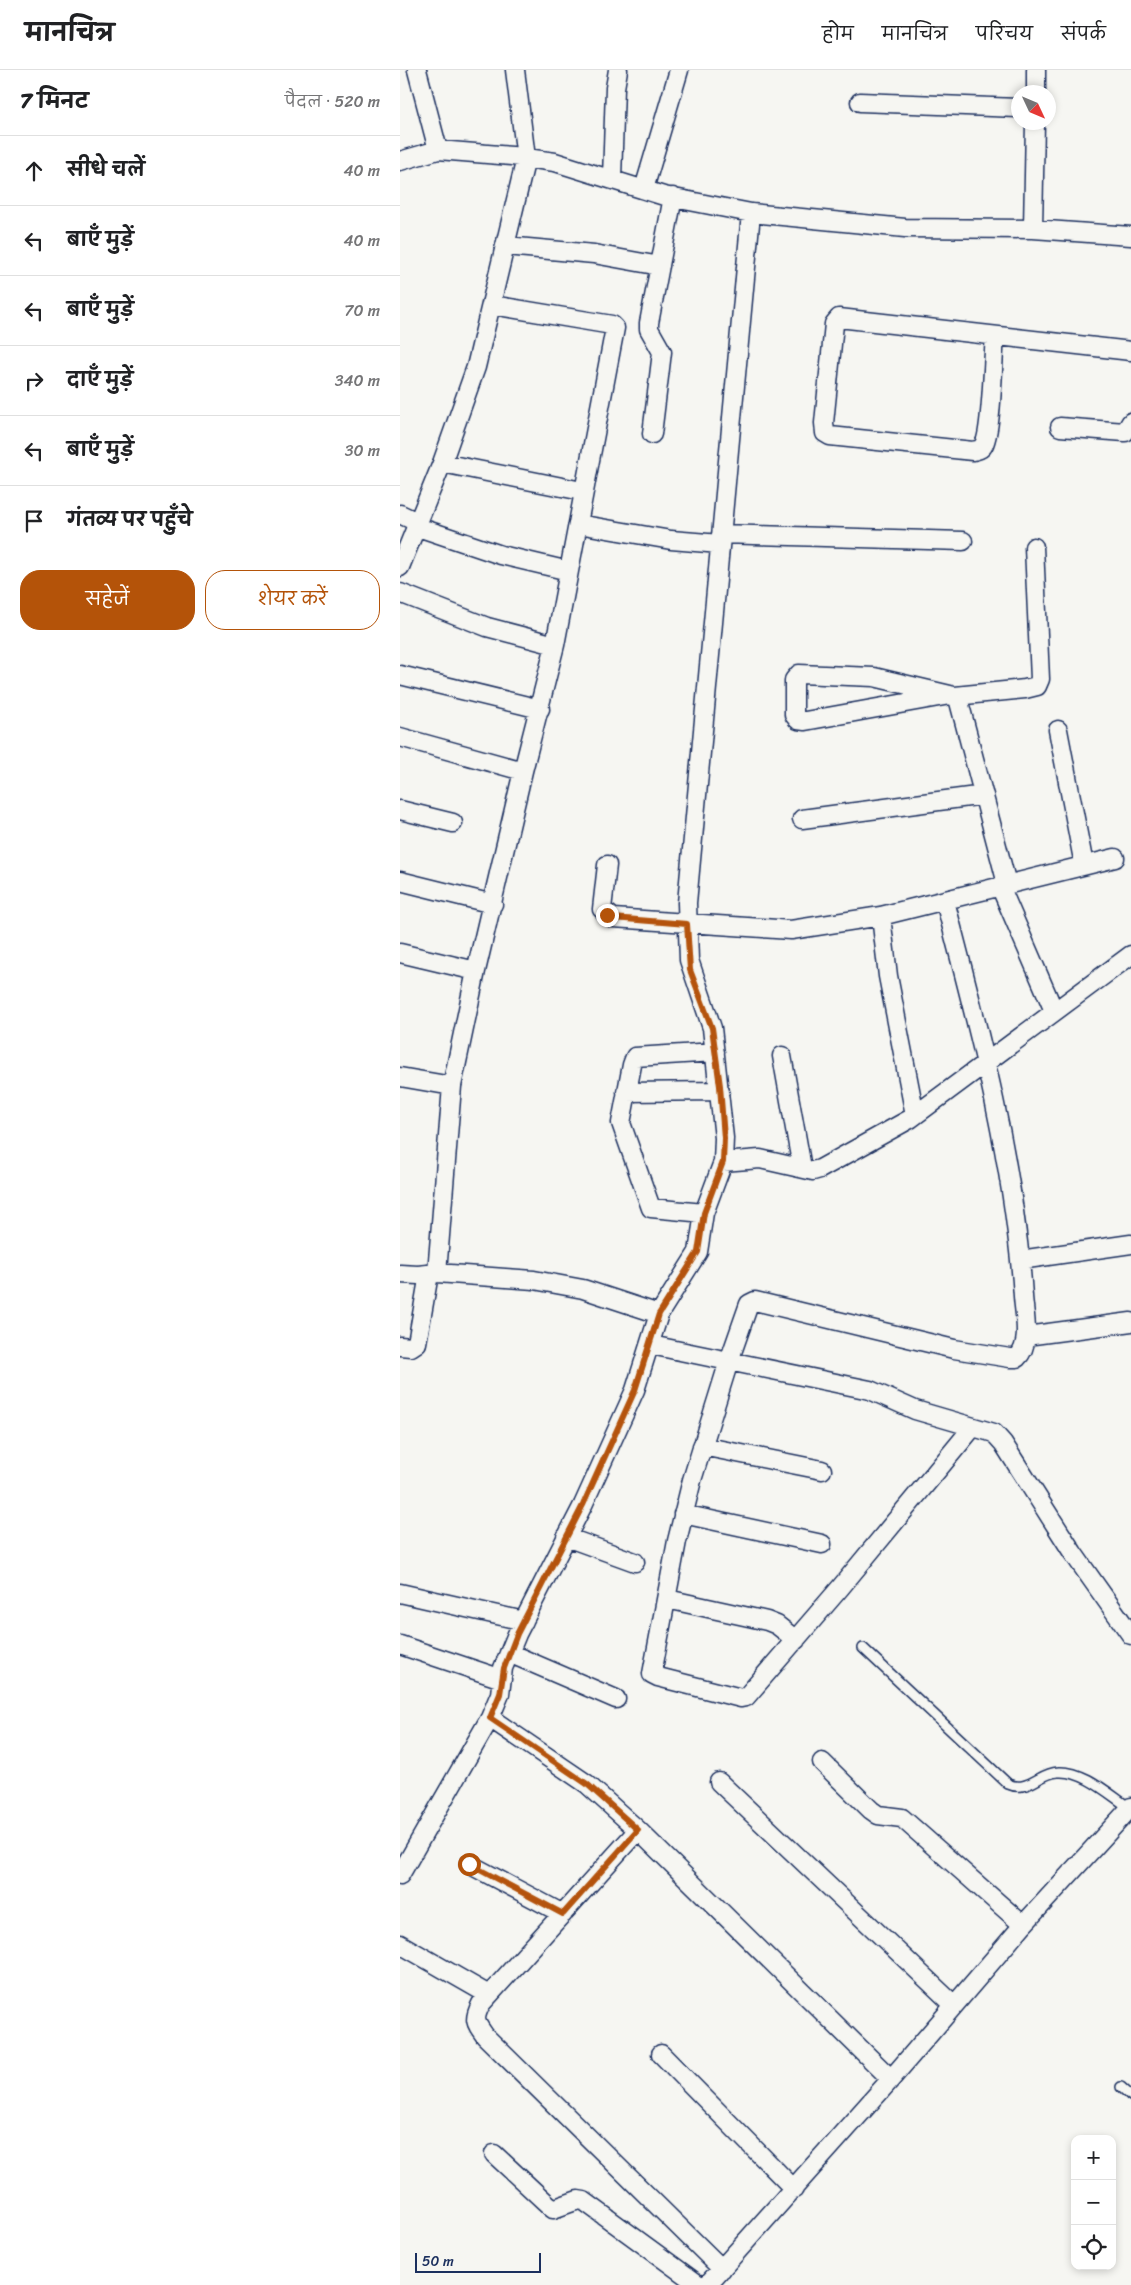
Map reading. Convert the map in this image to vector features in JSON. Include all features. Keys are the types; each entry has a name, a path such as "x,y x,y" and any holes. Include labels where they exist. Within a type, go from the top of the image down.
{"street":[{"path":"417,70 438,150"},
{"path":"400,567 442,463 476,367 506,246 526,158 515,70"},
{"path":"612,178 615,88 618,70"},
{"path":"644,189 679,70"},
{"path":"1036,70 1036,85"},
{"path":"860,102 1011,108"},
{"path":"1033,229 1035,130"},
{"path":"400,161 438,150 555,162 673,197 751,213 905,228 1033,229 1131,236"},
{"path":"652,434 662,352 650,332 649,323 673,197"},
{"path":"400,1875 490,1718 500,1694 509,1653 635,1390 651,1346 659,1314 698,1252 704,1213 723,1162 724,1138 712,1028 690,970 687,924 720,539 745,298 751,213"},
{"path":"506,246 594,254 660,266"},
{"path":"400,1346 411,1347 417,1343 433,1274 452,1086 476,971 493,904 522,771 540,709 555,645 578,524 582,491 614,327 492,305"},
{"path":"995,336 988,428 983,446 979,449 972,451 830,436 825,433 824,423 837,320 842,318 1131,351"},
{"path":"1060,427 1124,432 1131,422"},
{"path":"442,463 582,491"},
{"path":"400,514 416,524 500,555 569,571"},
{"path":"578,524 671,540 963,541"},
{"path":"1034,547 1040,679 1037,686 1025,689 953,695 805,720 798,720 794,716 794,680 799,674 874,677 953,695 960,701 984,795 1003,885 1054,1011"},
{"path":"400,593 487,627 555,645"},
{"path":"400,675 540,709"},
{"path":"1058,730 1084,865"},
{"path":"400,737 522,771"},
{"path":"802,819 984,795"},
{"path":"400,810 453,823"},
{"path":"607,865 602,909 613,918 791,930 880,916 1115,858"},
{"path":"400,882 493,904"},
{"path":"945,901 987,1063 1008,1164 1020,1260 1026,1336 1020,1354 1016,1358 1010,1358 954,1349 754,1301 749,1304 728,1361 683,1514 651,1671 652,1674 744,1698 796,1640 973,1427"},
{"path":"880,916 888,976 915,1115"},
{"path":"400,953 476,971"},
{"path":"723,1162 760,1159 813,1171 820,1169 915,1115 1131,955"},
{"path":"704,1213 654,1210 650,1207 621,1123 626,1092 635,1058 715,1052"},
{"path":"782,1056 802,1168"},
{"path":"400,1077 452,1086"},
{"path":"626,1092 720,1091"},
{"path":"1020,1260 1131,1244"},
{"path":"400,1274 534,1280 583,1288 659,1314"},
{"path":"1026,1336 1131,1322"},
{"path":"651,1346 870,1390 915,1410 994,1434 1003,1442 1073,1553 1131,1635"},
{"path":"702,1446 822,1470"},
{"path":"683,1514 822,1544"},
{"path":"566,1537 635,1562"},
{"path":"400,1593 524,1621"},
{"path":"667,1599 767,1621 777,1625 796,1640"},
{"path":"400,1645 502,1679"},
{"path":"509,1653 616,1699"},
{"path":"490,1718 587,1784 638,1830 891,2080"},
{"path":"822,1762 878,1815 902,1818 1023,1925"},
{"path":"720,1782 954,2005"},
{"path":"713,2280 891,2080 1023,1925 1130,1808"},
{"path":"638,1830 481,2004 475,2016 477,2025 486,2036 713,2280"},
{"path":"469,1864 563,1914"},
{"path":"400,1944 489,1995"},
{"path":"661,2054 794,2189"},
{"path":"494,2154 552,2209 578,2200 584,2201 713,2280"}],"lane":[{"path":"863,1648 1008,1784 1023,1787 1054,1773 1072,1774 1082,1777 1130,1808"},
{"path":"1121,2087 1131,2096"}],"route":[{"path":"469,1864 563,1914 638,1830 587,1784 490,1718 500,1694 504,1668 517,1634 583,1505 635,1390 651,1346 659,1314 696,1257 704,1213 723,1162 724,1138 720,1086 712,1028 690,970 687,924 613,918 607,915"}]}
